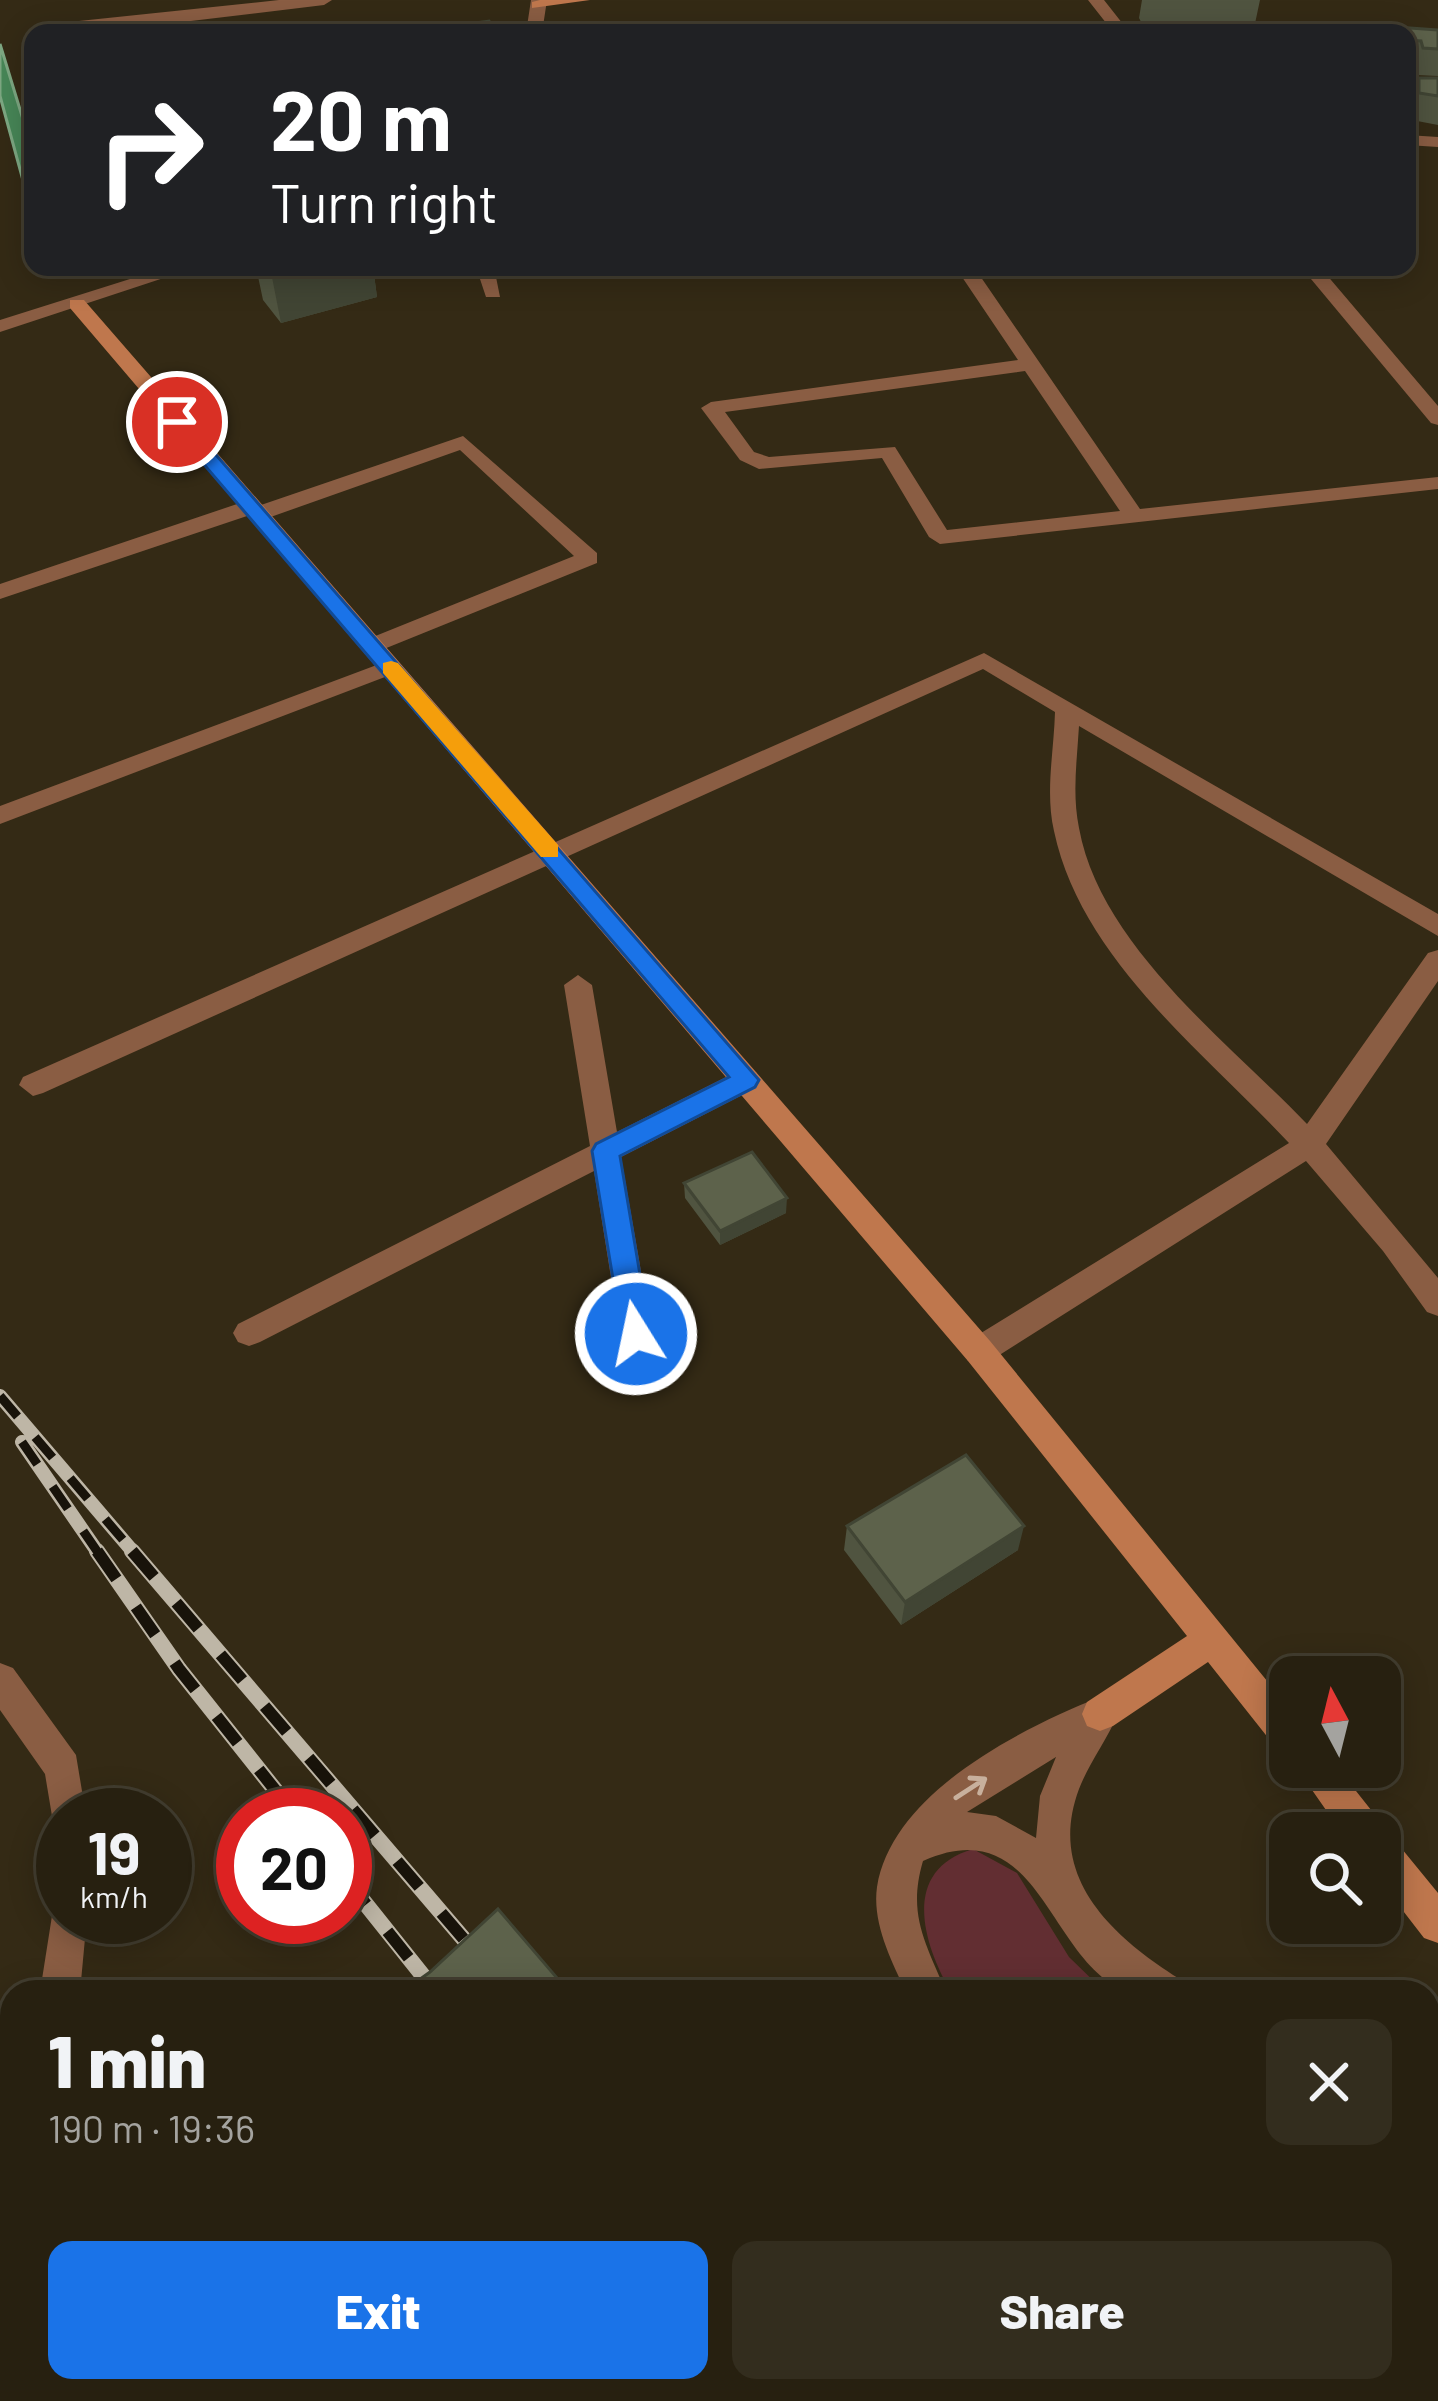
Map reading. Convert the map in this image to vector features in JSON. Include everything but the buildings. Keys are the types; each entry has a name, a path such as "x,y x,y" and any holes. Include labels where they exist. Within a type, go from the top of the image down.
{"street":[{"path":"98,24 324,0"},
{"path":"539,3 582,0"},
{"path":"1096,0 1115,24"},
{"path":"0,326 77,304 149,276"},
{"path":"488,276 493,292"},
{"path":"970,276 1132,514"},
{"path":"1318,276 1438,418"},
{"path":"77,304 979,1351 1269,1712"},
{"path":"1032,364 711,408 747,456 766,464 888,451 940,537 1438,483"},
{"path":"0,592 463,442 589,558 381,656 0,815"},
{"path":"33,1085 549,850 984,660 1438,926"},
{"path":"1067,708 1066,831 1081,879 1104,924 1142,971 1309,1145 1438,1303"},
{"path":"979,1351 1309,1145 1438,960"},
{"path":"578,985 636,1334"},
{"path":"249,1333 746,1080"},
{"path":"919,1980 896,1924 893,1882 905,1850 922,1825 963,1791 1100,1714 1212,1640"},
{"path":"0,1680 63,1768 65,1788"},
{"path":"1069,1905 1058,1873 1054,1832 1060,1790 1100,1714"},
{"path":"1330,1788 1349,1812"},
{"path":"905,1850 940,1832 992,1832 1040,1864 1088,1935 1115,1961 1145,1980"},
{"path":"1401,1877 1438,1924"},
{"path":"61,1980 65,1944"}],"shaded area":[{"path":"0,44 24,123 24,184 0,96"},
{"path":"973,1849 1017,1873 1069,1957 1093,1980 945,1980 932,1952 924,1910 935,1873 950,1859"}],"railway":[{"path":"0,1396 135,1554"},
{"path":"22,1442 99,1554"},
{"path":"97,1551 179,1669 274,1788"},
{"path":"132,1551 499,1980"},
{"path":"372,1912 426,1980"}],"slow traffic":[{"path":"391,668 550,851"}],"route":[{"path":"177,422 746,1080 605,1151 636,1334"}]}
